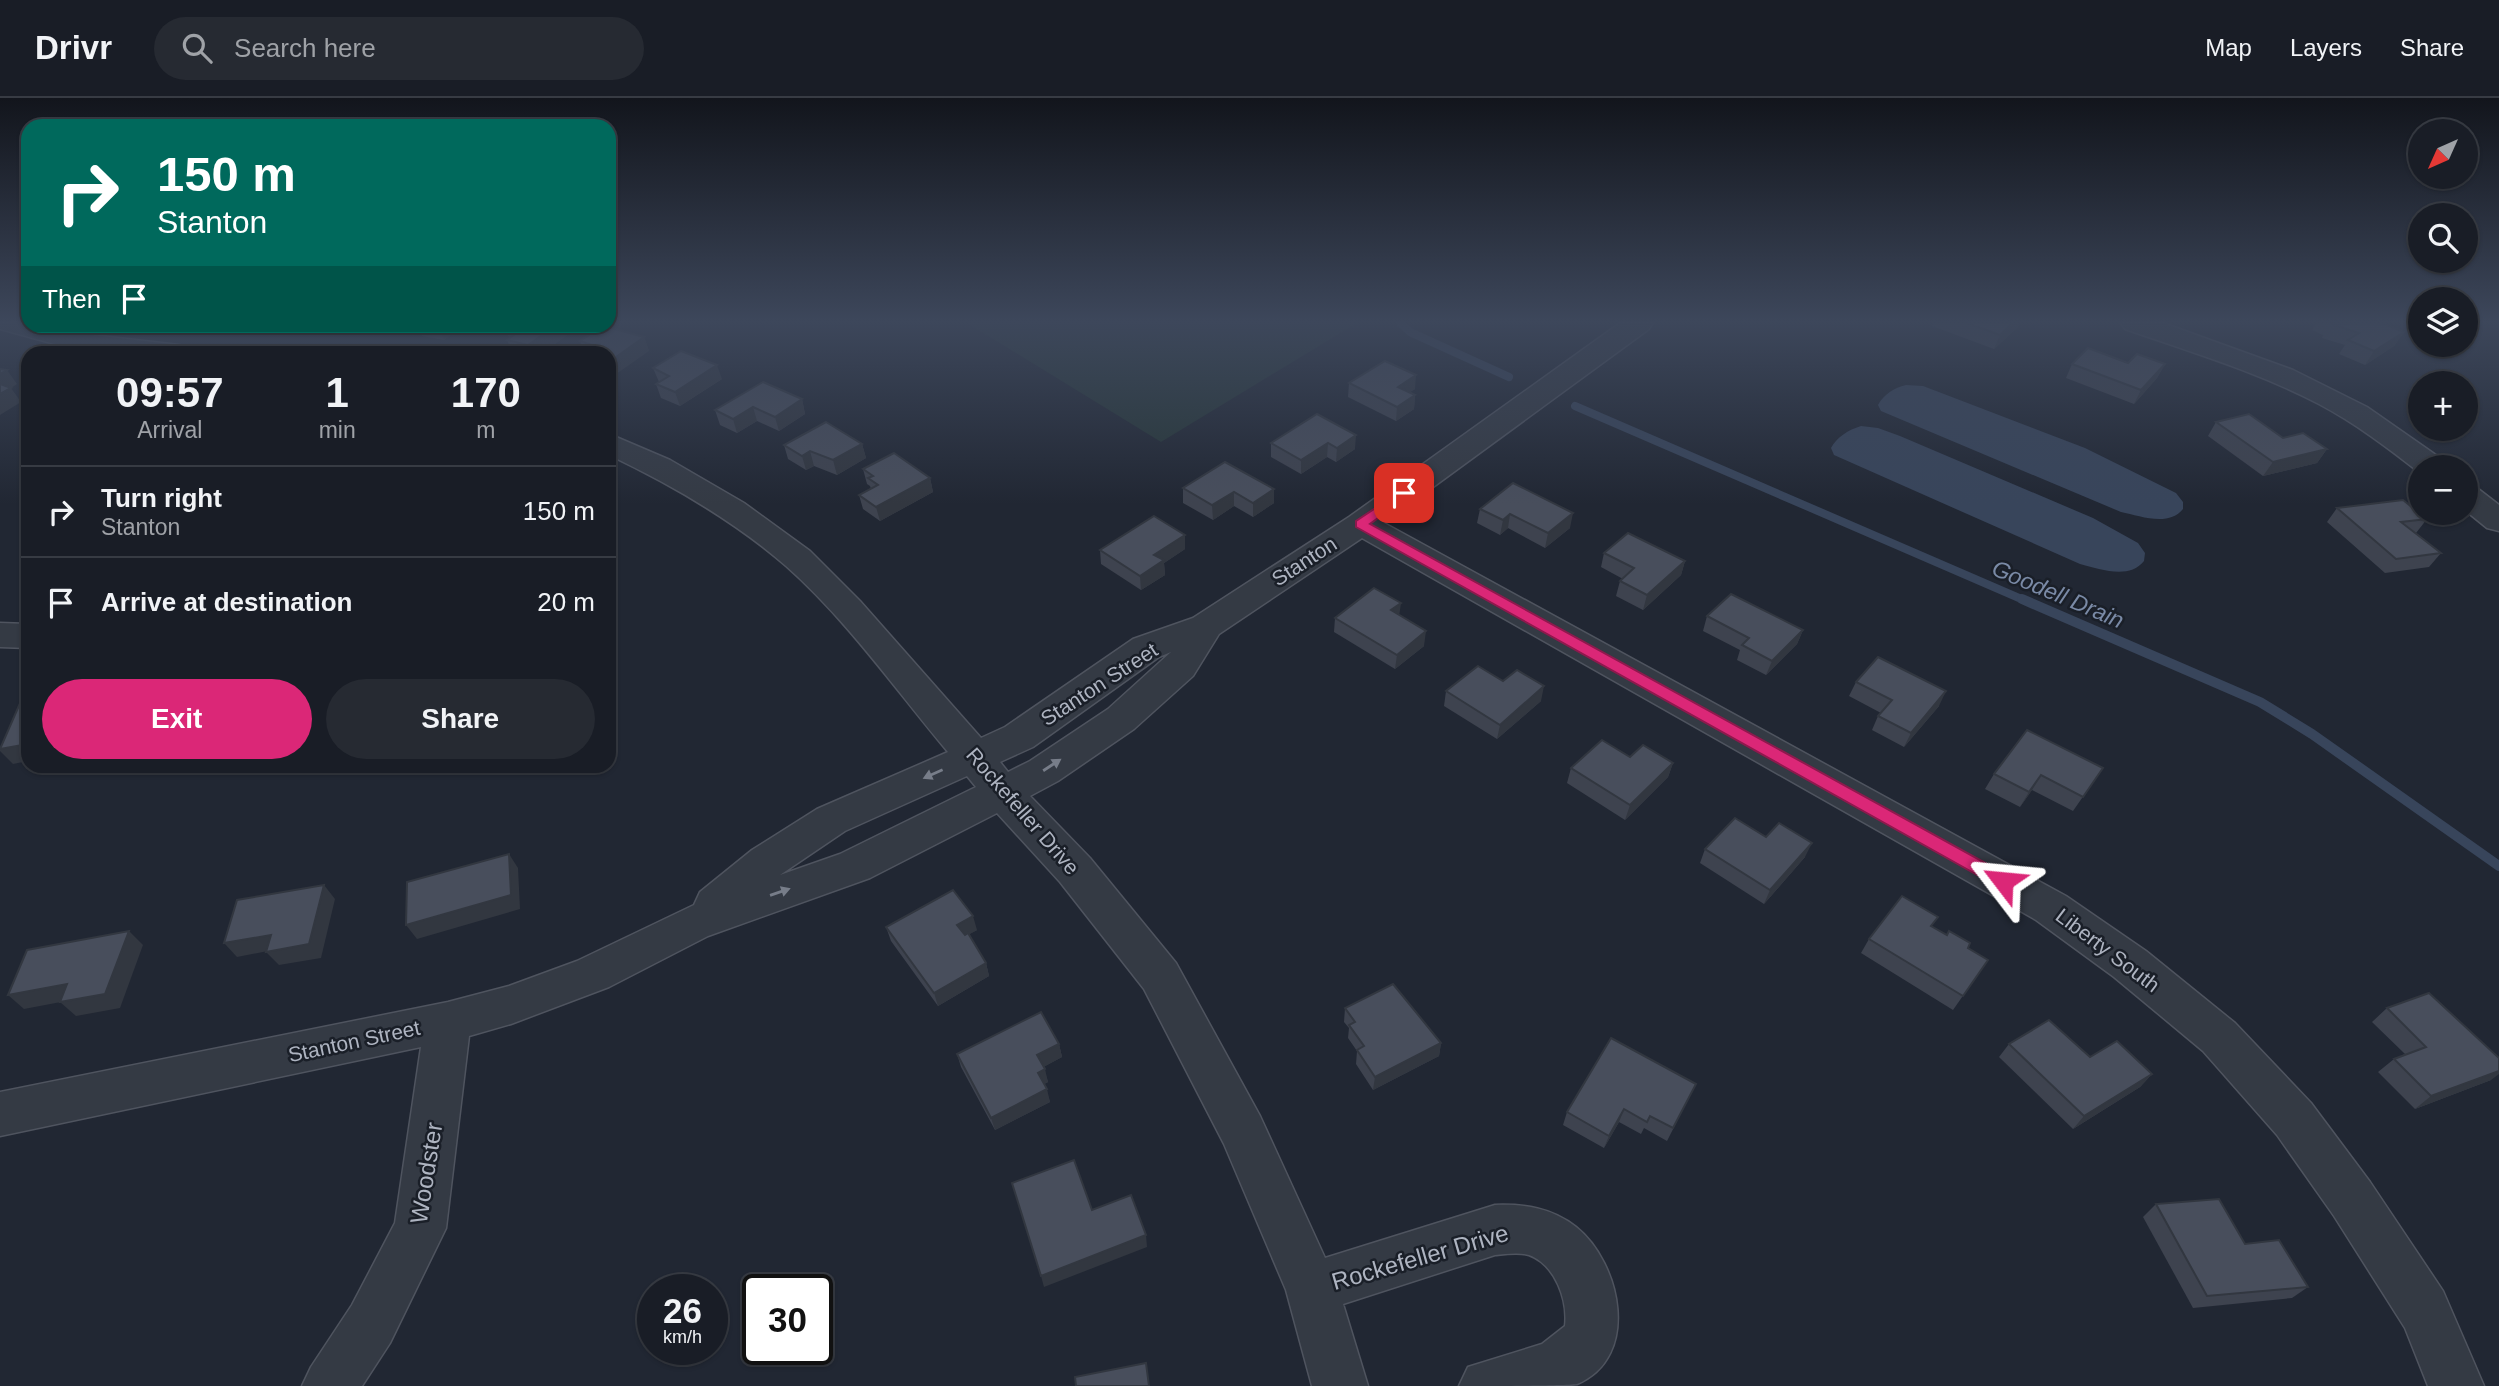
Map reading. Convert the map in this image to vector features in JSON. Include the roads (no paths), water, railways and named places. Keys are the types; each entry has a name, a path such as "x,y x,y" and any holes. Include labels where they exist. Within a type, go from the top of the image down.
{"street":[{"name":"Stanton","path":"1206,626 1361,524 1557,383"},
{"path":"2293,383 2331,399 2398,440 2417,455"},
{"name":"Rockefeller Drive","path":"616,446 659,467 733,510 799,559 848,609 1002,792 1075,870 1160,976 1243,1132 1312,1288 1340,1386"},
{"path":"2478,504 2499,521"},
{"name":"Liberty South","path":"1361,524 2051,908 2130,964 2219,1037 2294,1119 2352,1199 2424,1310 2456,1386"},
{"name":"Stanton Street","path":"693,923 767,862 831,820 1019,737 1146,648 1206,626"},
{"name":"Stanton Street","path":"0,1114 447,1022 511,1004 593,974 693,923 855,866 1044,771 1121,719 1180,667 1206,626"},
{"path":"0,635 21,636"},
{"name":"Woodster","path":"330,1386 371,1324 420,1228 447,1022"},
{"name":"Rockefeller Drive","path":"1312,1288 1495,1230 1523,1229 1548,1237 1571,1256 1584,1280 1593,1312 1584,1344 1567,1359 1550,1367 1488,1386"}],"water":[{"path":"1906,385 1923,386 2085,448 2176,493 2183,502 2183,509 2170,518 2162,519 2121,512 1881,411 1878,405 1883,398"},
{"path":"1861,426 1878,428 1900,436 2093,518 2138,543 2145,553 2144,561 2138,567 2122,572 2080,564 1834,455 1831,448 1836,440"}],"waterway":[{"name":"Goodell Drain","path":"1575,406 2026,601"},
{"name":"Goodell Drain","path":"2022,599 2260,702 2312,734 2499,866"}]}
